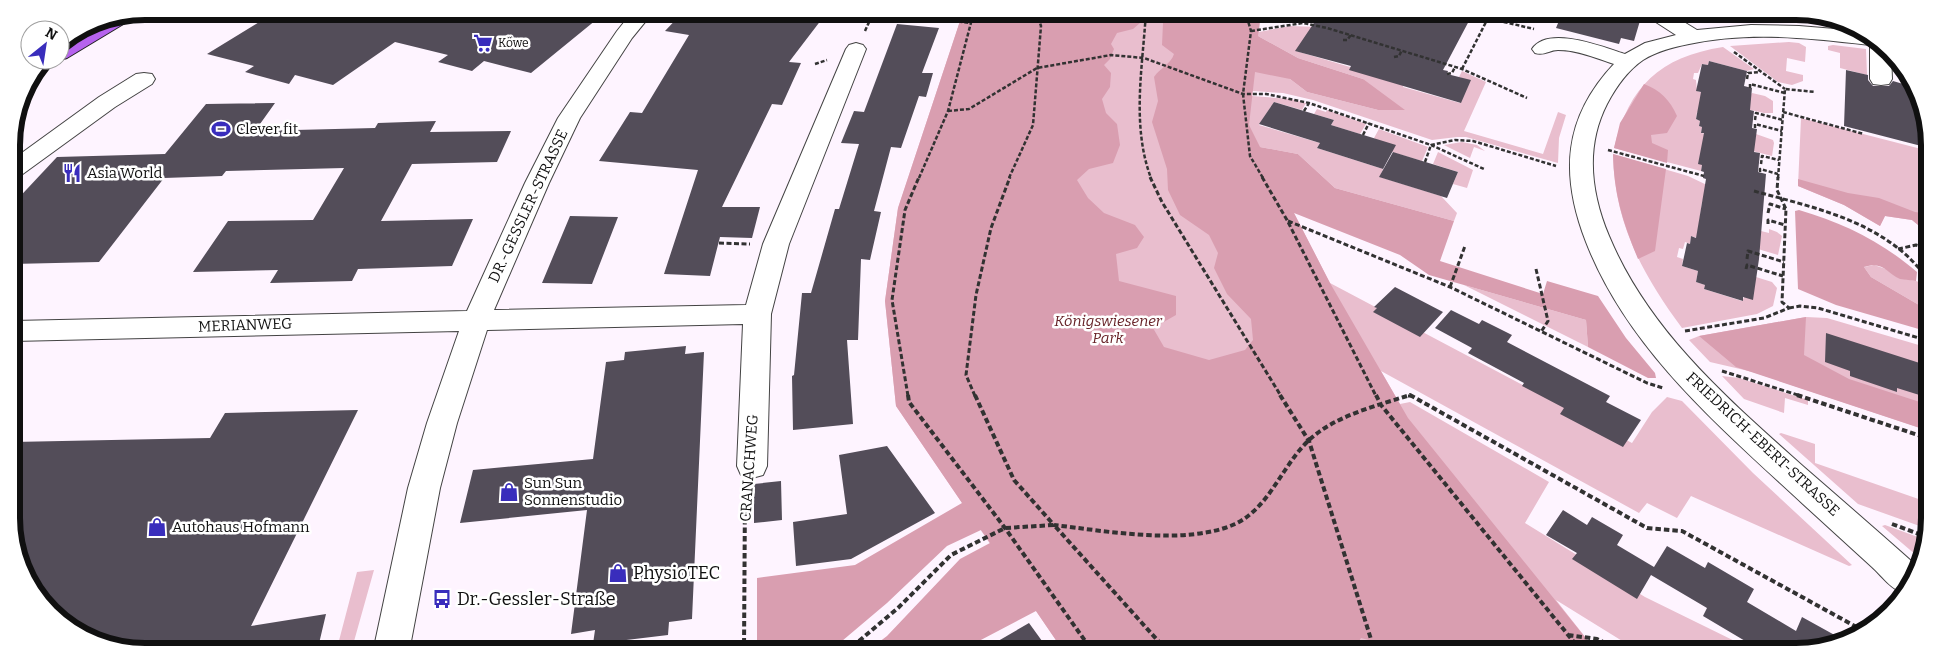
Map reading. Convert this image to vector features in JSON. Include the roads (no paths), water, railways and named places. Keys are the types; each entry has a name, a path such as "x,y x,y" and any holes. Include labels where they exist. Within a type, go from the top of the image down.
{"highway":[{"path":"70,48 104,27"}],"street":[{"name":"DR.-GESSLER-STRASSE","path":"393,643 424,488 442,423 477,320 537,183 568,118 624,35 636,20"},
{"path":"1666,20 1693,37"},
{"name":"FRIEDRICH-EBERT-STRASSE","path":"1860,38 1775,30 1727,30 1657,46 1637,55 1612,76 1590,115 1581,143 1580,174 1584,199 1609,268 1627,299 1655,335 1692,380 1733,421 1906,577"},
{"path":"1542,49 1548,44 1561,43 1629,62"},
{"name":"CRANACHWEG","path":"752,466 757,314 776,244 856,49"},
{"path":"1880,52 1882,79"},
{"path":"20,165 108,102 144,79"},
{"path":"477,320 757,314"},
{"name":"MERIANWEG","path":"20,331 477,320"}],"place":[{"name":"Köwe","path":"483,43"},
{"name":"Clever fit","path":"221,129"},
{"name":"Asia World","path":"72,173"},
{"name":"Sun Sun Sonnenstudio","path":"509,492"},
{"name":"Autohaus Hofmann","path":"157,527"},
{"name":"PhysioTEC","path":"618,573"},
{"name":"Dr.-Gessler-Straße","path":"442,599"}],"park label":[{"name":"Königswiesener Park","path":"1108,330"}]}
